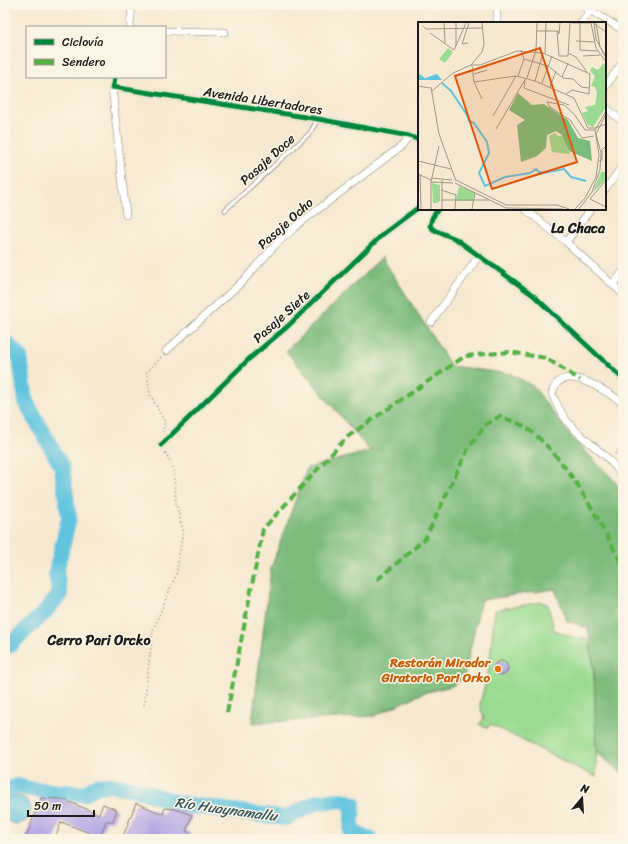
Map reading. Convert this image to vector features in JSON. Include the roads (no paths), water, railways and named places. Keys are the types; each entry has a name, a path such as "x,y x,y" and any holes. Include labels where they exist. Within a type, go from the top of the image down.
{"street":[{"path":"130,26 132,5"},
{"path":"496,22 497,5"},
{"path":"581,5 593,7 623,30"},
{"path":"582,22 593,7"},
{"path":"166,32 225,32"},
{"path":"606,86 623,62"},
{"path":"115,78 112,87 126,215"},
{"name":"Avenida Libertadores","path":"112,87 318,119 409,136 418,140"},
{"path":"606,108 623,122"},
{"name":"Pasaje Ocho","path":"166,351 244,280 275,245 300,223 403,145 409,136"},
{"path":"606,189 623,166"},
{"name":"Pasaje Siete","path":"161,445 250,358 288,326 383,234 418,209"},
{"path":"437,210 432,218 430,226 434,230 456,239 533,295 623,379"},
{"path":"526,210 566,242 623,294"},
{"path":"566,242 590,210"},
{"path":"431,322 479,256"},
{"path":"613,285 623,271"},
{"path":"623,403 600,387 571,377 560,379 554,386 552,394 567,421 610,460 623,476"}],"lane":[{"name":"Pasaje Doce","path":"225,210 310,133 318,119"}],"water":[{"path":"17,796 27,800 31,810 27,820 17,824 7,820 3,810 7,800"}],"waterway":[{"name":"Río Huaynamallu","path":"5,342 20,357 26,402 62,467 69,518 56,572 60,594 44,613 11,644 5,647"},
{"name":"Río Huaynamallu","path":"5,791 17,786 29,789 83,794 97,786 110,785 132,788 180,804 286,818 317,802 342,800 353,804 351,832 370,839"}],"place":[{"name":"Restorán Mirador Giratorio Pari Orko","path":"498,669"}],"district":[{"name":"La Chaca","path":"578,228"},
{"name":"Cerro Pari Orcko","path":"99,640"}]}
